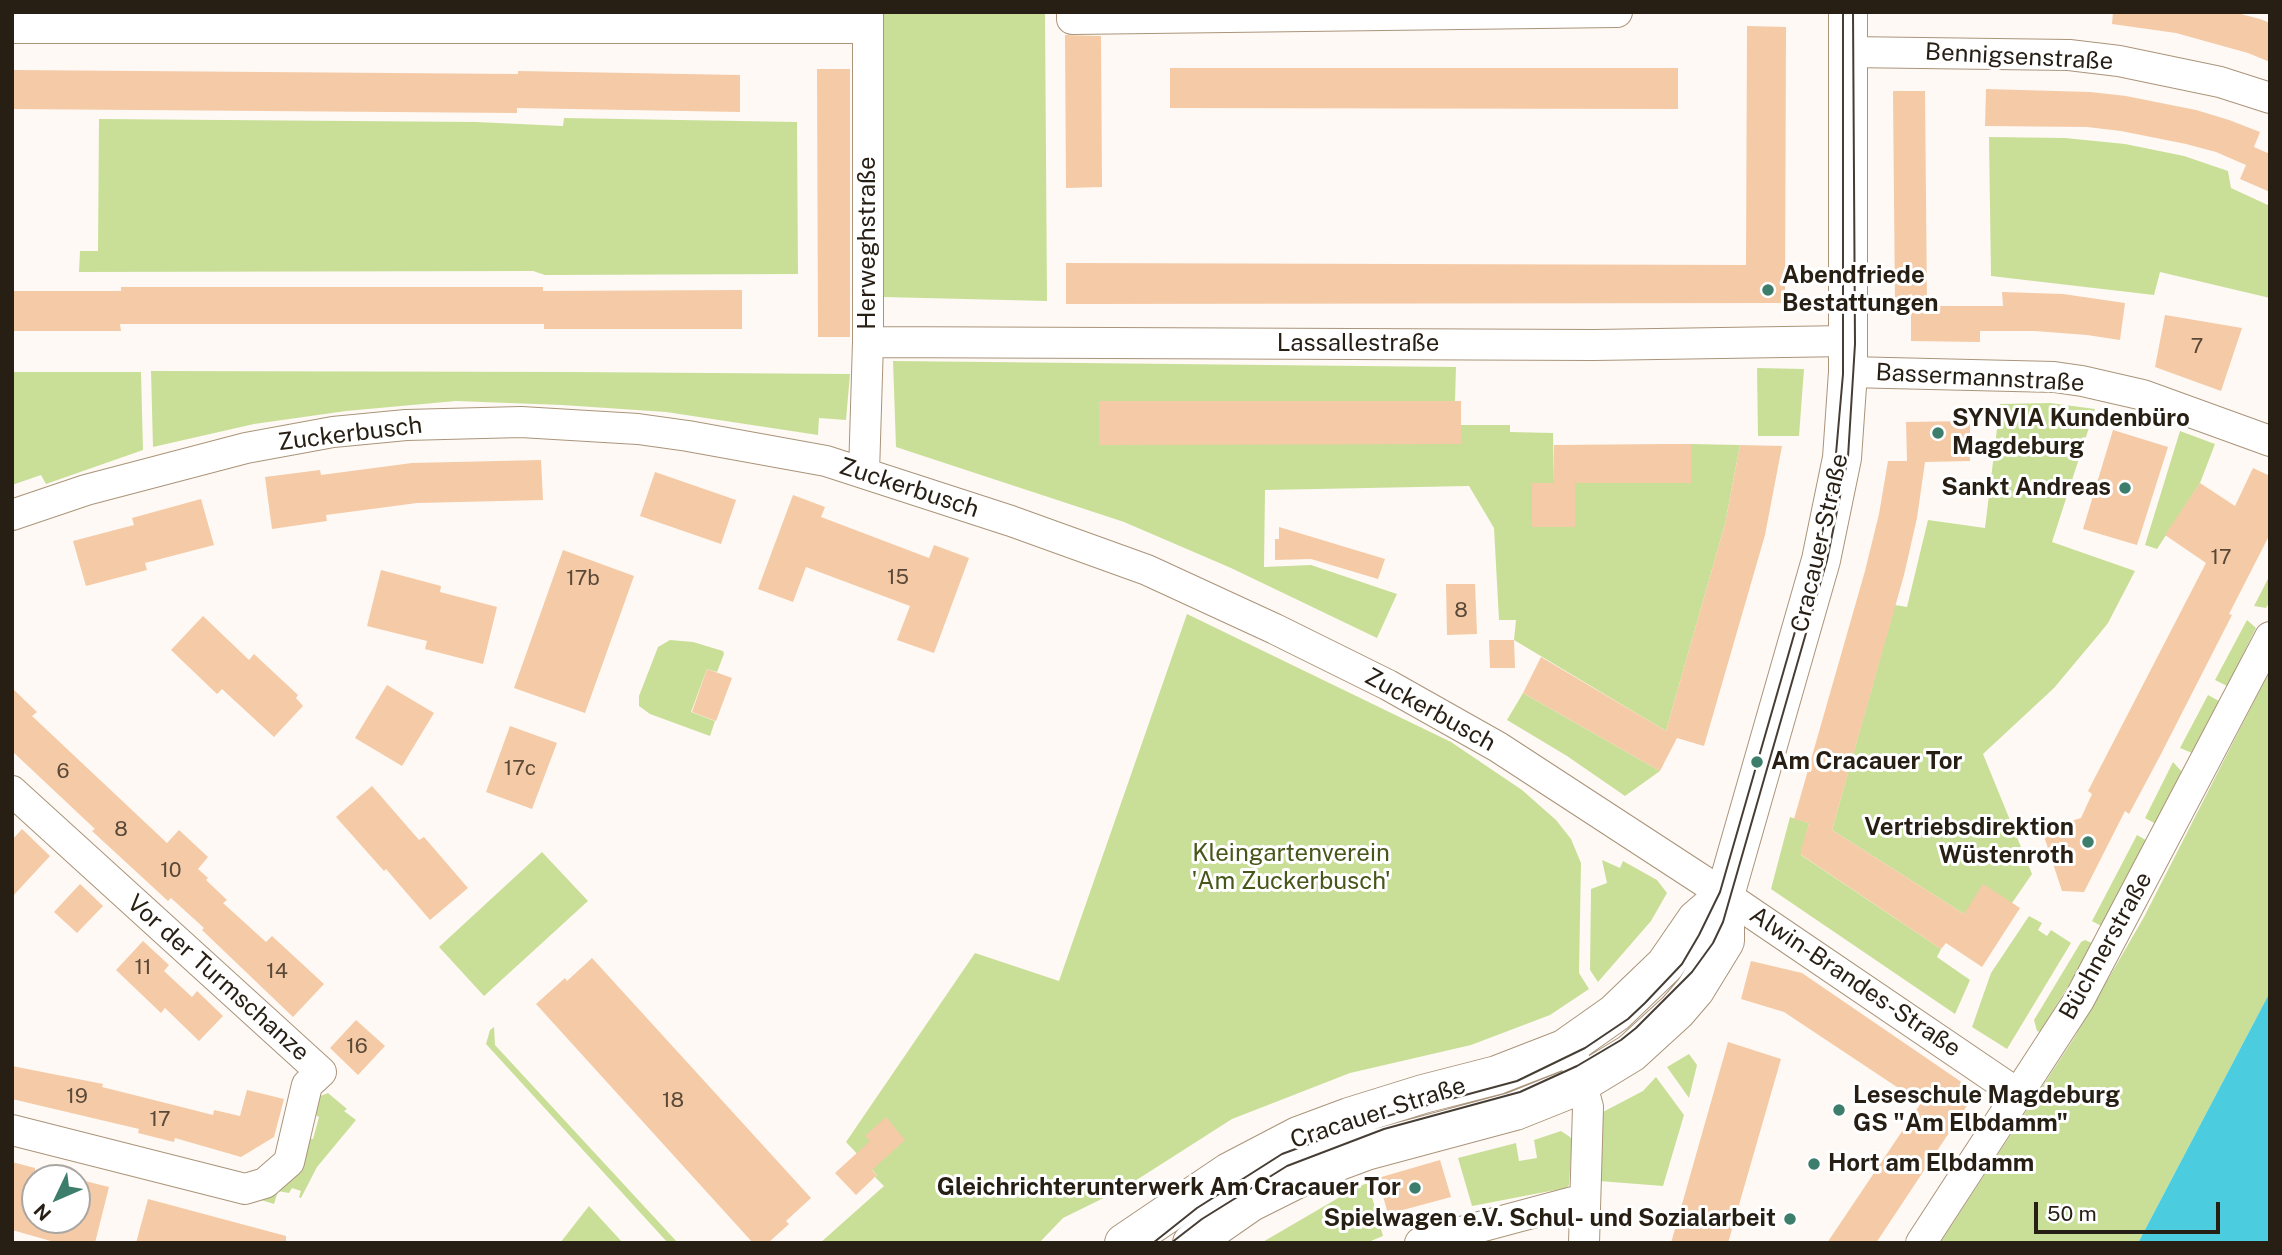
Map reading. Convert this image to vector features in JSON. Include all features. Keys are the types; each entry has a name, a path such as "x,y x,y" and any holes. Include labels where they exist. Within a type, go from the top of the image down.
{"main road":[{"name":"Cracauer Straße","path":"1192,1243 1251,1202 1315,1170 1366,1151 1515,1111 1554,1097 1582,1083 1631,1053 1677,1011 1695,990 1725,941 1725,895 1824,548 1842,458 1848,356 1849,12"},
{"name":"Cracauer Straße","path":"1124,1243 1229,1172 1298,1136 1398,1102 1497,1075 1569,1045 1615,1013 1637,993 1665,965 1696,920 1725,895"}],"street":[{"path":"1072,15 1617,12"},
{"path":"12,28 868,20"},
{"name":"Herweghstraße","path":"863,473 868,342 868,20"},
{"name":"Bennigsenstraße","path":"1848,52 2069,55 2169,70 2220,82 2270,99"},
{"name":"Lassallestraße","path":"868,342 1594,345 1848,356"},
{"name":"Bassermannstraße","path":"1848,356 2082,381 2143,395 2270,441"},
{"name":"Zuckerbusch","path":"12,515 86,490 246,448 333,432 406,425 521,422 638,429 790,454 863,473 1011,521 1147,570 1310,646 1398,690 1487,741 1725,895"},
{"name":"Büchnerstraße","path":"1921,1243 2079,1000 2270,636"},
{"name":"Vor der Turmschanze","path":"12,791 321,1072 307,1085 289,1162 265,1183 245,1189 12,1130"},
{"name":"Alwin-Brandes-Straße","path":"1725,895 2018,1094"},
{"path":"1569,1045 1588,1107 1584,1243"},
{"path":"1420,1243 1573,1202 1584,1203"}],"green space":[{"path":"881,12 1045,12 1047,301 883,297"},
{"path":"564,118 797,122 798,274 545,275 533,271 79,272 80,251 98,251 99,119 476,122 563,126"},
{"path":"1989,137 2065,138 2125,144 2184,156 2228,171 2231,188 2270,206 2270,298 2160,272 2154,295 1991,276"},
{"path":"893,361 1456,367 1455,401 1099,401 1099,444 1461,444 1461,425 1510,425 1510,432 1553,433 1554,483 1532,484 1532,526 1575,483 1690,483 1691,444 1740,445 1725,524 1666,731 1514,640 1516,620 1499,620 1494,528 1469,486 1265,490 1264,567 1311,565 1397,594 1377,638 1231,568 1124,522 896,447"},
{"path":"1757,368 1804,369 1799,436 1758,436"},
{"path":"151,371 850,374 846,420 819,418 818,435 666,412 456,401 346,411 254,424 153,447"},
{"path":"12,372 141,372 143,450 46,484 41,475 12,485"},
{"path":"2050,403 2095,409 2052,542 2135,571 2100,633 2054,688 1983,754 2032,874 2012,903 1964,914 1832,830 1895,605 1907,607 1928,520 1985,528 2000,404"},
{"path":"2180,431 2215,444 2200,483 2157,549 2145,545"},
{"path":"2270,575 2270,601 2266,608 2254,606"},
{"name":"Kleingartenverein 'Am Zuckerbusch'","path":"1187,614 1451,742 1522,790 1556,820 1571,839 1581,863 1579,973 1589,989 1550,1015 1471,1045 1350,1073 1232,1119 1124,1188 1063,1218 1039,1243 820,1243 884,1186 846,1142 975,953 1059,981"},
{"path":"2247,620 2256,628 2227,686 2215,680"},
{"path":"670,640 693,642 723,651 717,672 707,669 691,712 715,721 710,736 650,714 639,706 639,696 658,647"},
{"path":"2270,670 2270,992 2138,1243 1940,1243 2074,1038 2144,917"},
{"path":"1523,693 1660,771 1625,796 1567,756 1507,720"},
{"path":"2208,695 2219,701 2192,753 2180,748"},
{"path":"2173,762 2183,773 2156,824 2145,818"},
{"path":"1790,817 1809,823 1801,855 1941,949 1937,957 1970,980 1955,1014 1771,889"},
{"path":"2137,835 2149,842 2103,927 2092,921"},
{"path":"542,852 588,901 484,996 439,947"},
{"path":"1602,860 1620,868 1623,861 1657,880 1667,893 1651,921 1598,982 1590,970 1591,889 1607,883"},
{"path":"2029,916 2042,923 2038,930 2047,936 2051,930 2071,943 2007,1049 1972,1027 1991,973"},
{"path":"2085,940 2094,944 2040,1032 2037,1031 2034,1020 2081,942"},
{"path":"494,1027 495,1045 678,1243 668,1243 486,1044 490,1030"},
{"path":"1689,1054 1697,1065 1689,1098 1667,1067"},
{"path":"1656,1077 1684,1115 1663,1186 1599,1181 1599,1114 1643,1091"},
{"path":"328,1093 356,1120 317,1167 301,1198 301,1191 292,1188 289,1193 278,1191 274,1204 251,1197 306,1138 313,1139 319,1117 310,1112 315,1098"},
{"path":"1561,1131 1572,1141 1569,1185 1566,1188 1472,1206 1458,1158 1516,1143 1519,1161 1537,1158 1534,1140"},
{"path":"1368,1183 1383,1236 1366,1243 1261,1243 1357,1187"},
{"path":"589,1206 623,1243 560,1243"}],"water":[{"path":"2270,992 2270,1243 2138,1243"}],"building":[{"path":"2113,12 2233,12 2260,19 2270,23 2270,62 2248,53 2176,33 2112,24"},
{"path":"1747,26 1786,27 1785,303 1066,304 1066,263 1746,265"},
{"path":"1065,35 1101,36 1102,187 1066,188"},
{"path":"1170,68 1678,68 1678,109 1170,108"},
{"path":"817,69 850,69 850,337 818,337"},
{"path":"12,70 518,74 518,71 740,75 740,112 517,108 517,113 12,109"},
{"path":"1986,89 2090,92 2126,96 2196,110 2229,120 2260,132 2254,147 2270,154 2270,192 2240,179 2246,165 2216,152 2186,144 2087,127 1985,126"},
{"path":"1893,91 1925,91 1927,305 1895,306"},
{"path":"121,287 742,290 742,329 544,329 544,324 120,324 121,331 12,331 12,291 121,291"},
{"path":"2002,292 2063,294 2125,303 2120,340 2035,331 1980,331 1980,342 1911,341 1911,306 2003,306"},
{"path":"2165,315 2242,328 2221,391 2155,367"},
{"path":"1099,401 1461,401 1461,444 1099,445"},
{"path":"1970,421 1970,461 1925,462 1917,518 1904,575 1832,830 1964,914 1983,884 2020,908 1982,967 1946,943 1941,949 1800,854 1809,823 1794,819 1865,571 1888,461 1907,461 1906,422"},
{"name":"Sankt Andreas","path":"2113,430 2168,447 2137,545 2083,529"},
{"path":"1691,444 1691,483 1575,483 1575,527 1532,527 1532,483 1554,483 1554,445"},
{"path":"1740,445 1782,446 1765,535 1704,746 1677,738 1660,771 1523,693 1541,657 1666,731 1725,524"},
{"path":"541,460 543,500 417,503 326,515 327,521 272,529 265,477 320,470 321,475 412,463"},
{"path":"2253,468 2270,476 2270,534 2160,756 2129,814 2125,811 2084,892 2062,891 2042,830 2081,818 2092,794 2088,791 2206,563 2165,535 2200,483 2235,506"},
{"path":"655,472 736,500 721,544 640,516"},
{"path":"793,495 825,507 821,517 929,558 934,545 969,558 934,653 897,640 910,606 806,567 793,602 758,589"},
{"path":"201,499 214,545 145,563 147,570 86,586 73,541 134,525 132,518"},
{"path":"1279,527 1385,559 1378,579 1311,559 1275,560 1275,539 1279,539"},
{"path":"563,550 634,576 585,713 514,688"},
{"path":"381,570 441,586 440,592 497,607 483,664 425,649 427,641 367,626"},
{"path":"1446,584 1475,584 1477,634 1447,635"},
{"path":"203,616 249,660 254,654 298,695 296,698 303,706 274,737 222,689 217,694 171,650"},
{"path":"1489,640 1514,640 1515,668 1490,668"},
{"path":"707,669 732,678 716,721 692,712"},
{"path":"387,685 434,713 402,766 355,738"},
{"path":"12,688 37,712 32,716 167,843 179,830 208,857 198,869 227,900 223,903 266,942 272,936 324,984 293,1017 202,930 204,928 171,898 168,901 92,831 95,829 12,751"},
{"path":"510,726 557,743 532,809 486,792"},
{"path":"372,786 419,840 424,837 468,888 430,920 336,817"},
{"path":"22,829 50,856 12,897 12,840"},
{"path":"80,884 103,906 77,933 54,912"},
{"path":"143,941 169,965 164,971 192,997 197,991 223,1016 199,1041 165,1008 161,1013 116,970"},
{"path":"592,958 811,1198 786,1221 789,1224 768,1243 753,1243 536,1004"},
{"path":"1751,961 1802,973 1976,1092 1876,1243 1827,1243 1921,1103 1784,1012 1741,999"},
{"path":"356,1020 385,1046 358,1075 330,1048"},
{"path":"1728,1042 1781,1059 1728,1243 1671,1243"},
{"path":"12,1066 103,1084 102,1087 213,1115 214,1110 240,1116 247,1090 284,1099 274,1137 241,1157 175,1138 174,1142 138,1133 139,1129 12,1099"},
{"path":"886,1117 905,1140 872,1170 877,1175 856,1195 835,1173 870,1141 865,1136"},
{"name":"Gleichrichterunterwerk Am Cracauer Tor","path":"1440,1160 1451,1197 1388,1214 1378,1178"},
{"path":"12,1162 21,1164 21,1233 12,1230"},
{"path":"91,1182 109,1187 95,1243 58,1243 26,1234 91,1234"},
{"path":"148,1199 286,1236 286,1243 136,1243"}],"tram line":[{"path":"1153,1243 1197,1208 1282,1154 1380,1118 1517,1081 1585,1048 1628,1019 1645,1003 1682,964 1699,935 1720,892 1815,562 1833,488 1843,374 1843,12"},
{"path":"1171,1243 1202,1219 1287,1166 1384,1129 1520,1092 1577,1066 1636,1028 1692,972 1713,943 1723,922 1827,560 1848,457 1855,344 1853,12"}],"place":[{"name":"Abendfriede Bestattungen","path":"1768,290"},
{"name":"SYNVIA Kundenbüro Magdeburg","path":"1938,433"},
{"name":"Sankt Andreas","path":"2125,488"},
{"name":"Am Cracauer Tor","path":"1757,762"},
{"name":"Vertriebsdirektion Wüstenroth","path":"2088,842"},
{"name":"Leseschule Magdeburg GS \"Am Elbdamm\"","path":"1839,1110"},
{"name":"Hort am Elbdamm","path":"1814,1164"},
{"name":"Gleichrichterunterwerk Am Cracauer Tor","path":"1415,1188"},
{"name":"Spielwagen e.V. Schul- und Sozialarbeit","path":"1790,1219"}]}
